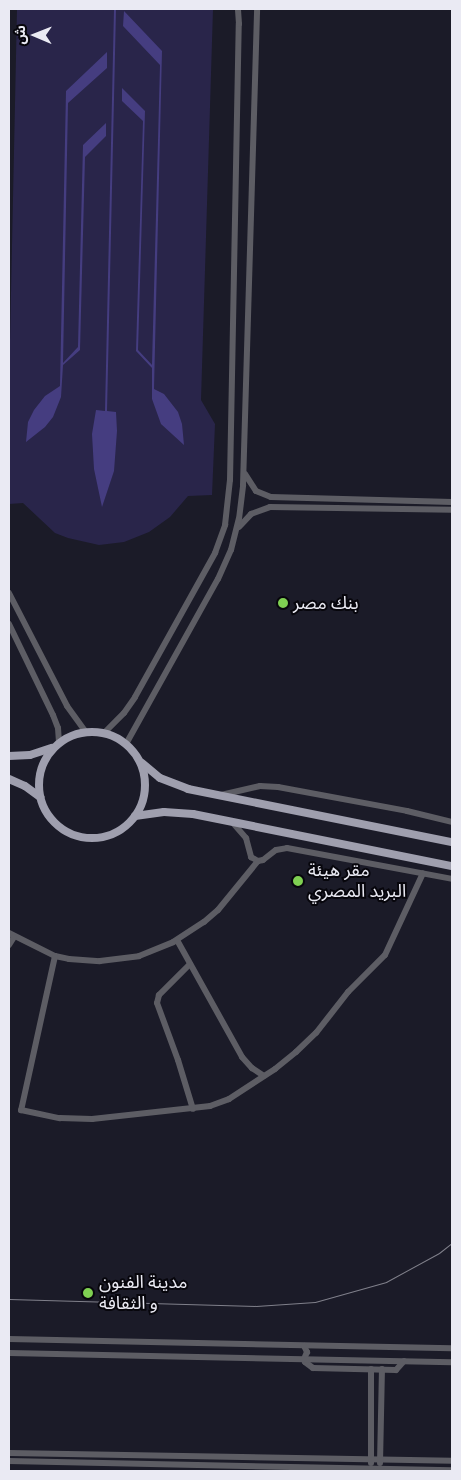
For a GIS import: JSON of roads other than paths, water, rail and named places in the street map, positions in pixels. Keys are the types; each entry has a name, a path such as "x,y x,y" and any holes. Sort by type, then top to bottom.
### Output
{"main road":[{"path":"9,756 40,753 77,734 86,732 104,733 126,744 148,769 173,784 218,795 452,842"},
{"path":"58,744 47,756 41,769 38,783 40,797 45,811 54,824 67,833 81,838 96,839 112,835 125,828 135,816 142,803 145,787 143,772 138,758"},
{"path":"9,779 26,786 40,797"},
{"path":"135,816 179,812 452,866"}],"street":[{"path":"104,733 124,713 135,697 216,553 225,525 230,480 238,9"},
{"path":"236,535 242,502 257,9"},
{"path":"243,468 252,487 271,497 430,502 449,506"},
{"path":"430,502 430,509"},
{"path":"126,744 210,595 225,565 242,523 251,514 270,507 430,509 449,506"},
{"path":"9,593 67,706 86,732"},
{"path":"9,624 53,715 58,728 58,744"},
{"path":"218,795 260,786 278,787 407,811 452,822"},
{"path":"234,823 246,838 251,857 258,861"},
{"path":"9,945 11,935 56,956 82,961 119,959 156,950 177,940 218,910 258,861 263,860 276,850 287,848 452,878"},
{"path":"56,956 21,1110 60,1118 92,1120 192,1109 223,1102 264,1076 306,1043 348,992 381,960 391,945 423,873"},
{"path":"177,940 242,1057 252,1068 264,1076"},
{"path":"190,964 159,995 157,1003 178,1060 192,1109"},
{"path":"9,1339 452,1348"},
{"path":"304,1346 307,1354 304,1359"},
{"path":"436,1348 439,1355 436,1361"},
{"path":"9,1353 452,1362"},
{"path":"304,1359 313,1368 382,1370 398,1369 404,1361"},
{"path":"371,1369 371,1470"},
{"path":"379,1470 382,1370"},
{"path":"9,1452 452,1461"},
{"path":"9,1460 371,1470 452,1470"}],"tram line":[{"path":"9,1299 256,1306 315,1302 386,1282 439,1253 452,1243"}],"place":[{"name":"بنك مصر","path":"283,603"},
{"name":"مقر هيئة البريد المصري","path":"298,881"},
{"name":"مدينة الفنون و الثقافة","path":"88,1293"}]}
